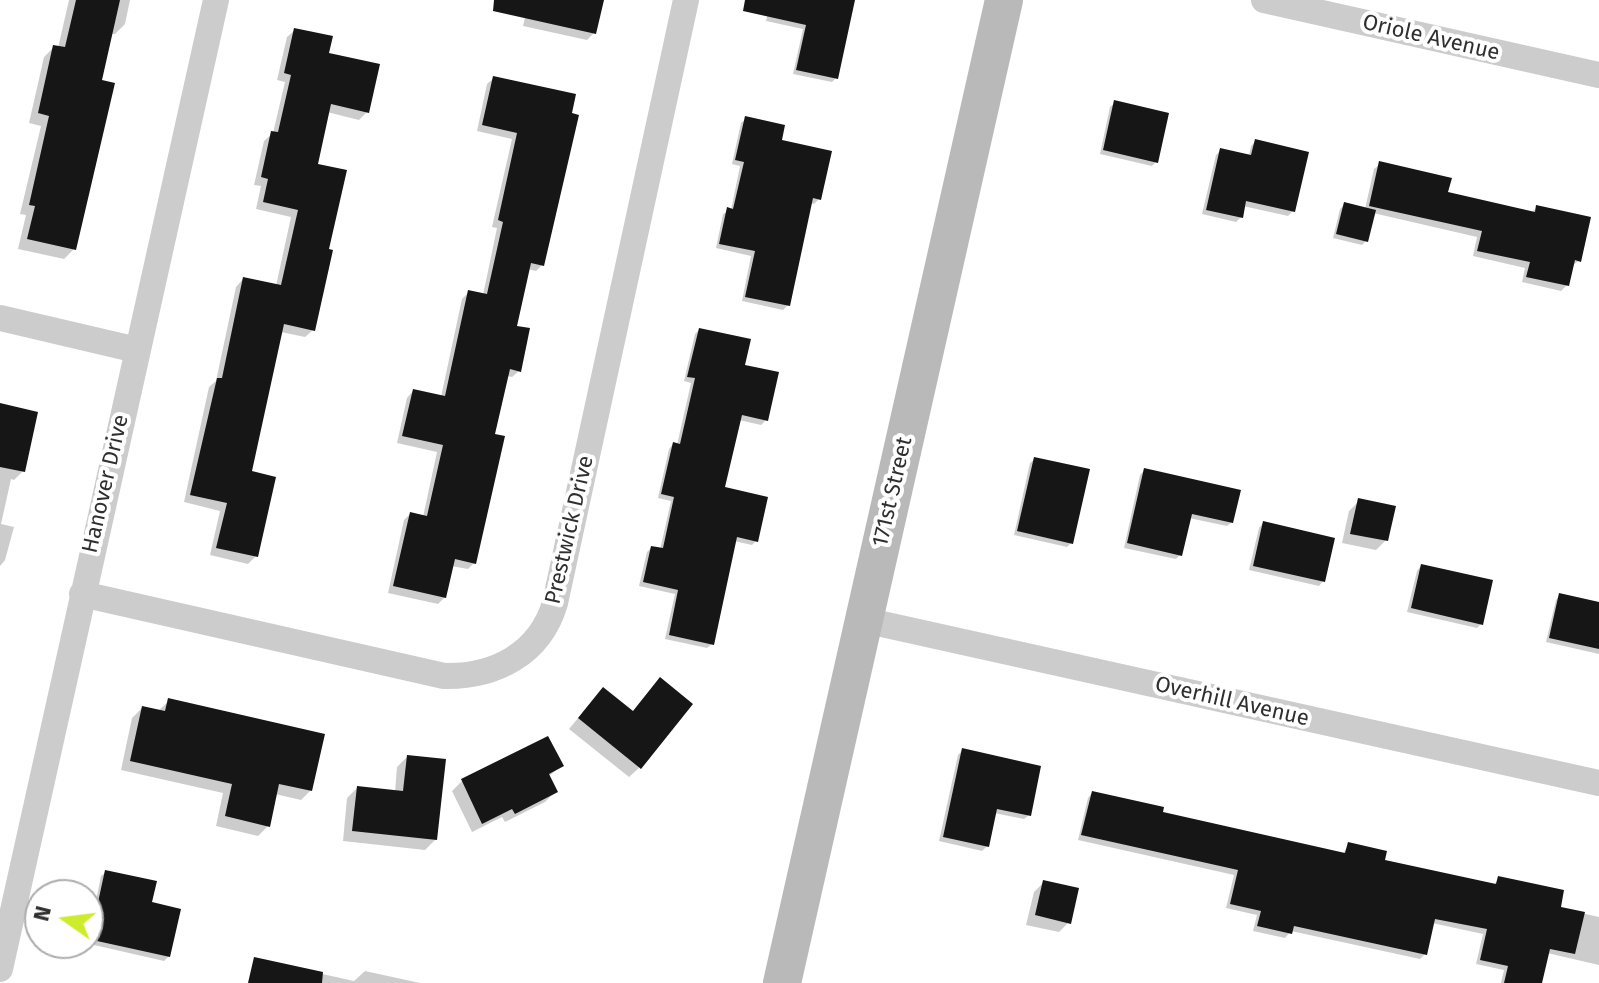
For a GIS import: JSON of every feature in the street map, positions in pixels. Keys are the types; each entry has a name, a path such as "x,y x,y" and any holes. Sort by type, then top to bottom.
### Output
{"street":[{"name":"Hanover Drive","path":"0,969 216,0"},
{"name":"Prestwick Drive","path":"82,594 444,676 491,671 511,661 535,641 549,623 555,603 686,0"},
{"name":"171st Street","path":"782,983 1004,0"},
{"name":"Oriole Avenue","path":"1264,0 1599,75"},
{"path":"0,318 137,350"},
{"name":"Overhill Avenue","path":"864,620 1599,783"}],"building":[{"path":"76,0 120,0 102,80 115,83 76,250 27,239 35,206 29,205 49,116 38,113 53,45 65,47"},
{"path":"494,0 604,0 596,34 493,11"},
{"path":"745,0 855,0 838,79 796,70 806,25 743,11"},
{"path":"294,28 333,36 329,53 380,64 369,113 331,104 318,164 347,170 315,331 284,324 252,471 276,477 258,557 216,548 227,503 190,495 217,378 222,378 243,277 281,285 298,210 263,202 268,179 261,177 271,131 278,132 291,75 284,73"},
{"path":"493,76 576,94 572,113 579,115 544,266 531,263 517,326 530,328 521,372 510,369 495,434 505,436 476,564 455,559 446,598 393,586 410,512 427,516 443,445 402,436 413,389 445,396 468,290 487,294 503,222 498,220 517,133 482,125"},
{"path":"1114,100 1169,113 1158,163 1103,150"},
{"path":"745,116 785,125 782,140 832,151 821,200 813,198 790,306 745,297 755,251 719,244 727,207 733,209 744,162 735,160"},
{"path":"1255,139 1309,152 1295,212 1246,201 1243,218 1206,210 1220,148 1251,155"},
{"path":"1379,161 1452,178 1448,192 1535,212 1536,205 1591,217 1581,262 1575,260 1569,286 1526,277 1530,262 1477,251 1482,231 1369,206"},
{"path":"1344,202 1376,210 1368,242 1336,234"},
{"path":"699,328 751,339 745,365 779,372 768,421 742,415 725,487 768,497 758,542 737,537 714,645 669,635 678,590 643,582 651,546 663,548 674,497 661,494 673,442 680,444 695,378 687,377"},
{"path":"0,403 38,412 25,472 0,467"},
{"path":"1034,457 1090,469 1073,544 1017,531"},
{"path":"1144,468 1241,490 1233,523 1192,514 1182,556 1127,543"},
{"path":"1358,498 1396,506 1388,541 1350,534"},
{"path":"1263,521 1335,538 1325,582 1253,566"},
{"path":"1421,564 1493,580 1483,625 1411,608"},
{"path":"1559,593 1599,602 1599,649 1549,638"},
{"path":"660,677 693,704 641,769 578,718 603,687 633,711"},
{"path":"168,698 325,734 312,791 279,784 270,827 225,816 232,784 130,761 142,706 165,711"},
{"path":"548,736 564,766 549,774 558,792 515,814 512,809 482,824 461,779"},
{"path":"962,748 1041,766 1031,816 997,809 989,847 943,837"},
{"path":"407,755 446,759 437,840 352,831 357,786 403,791"},
{"path":"1092,791 1164,807 1163,812 1345,853 1348,842 1387,851 1385,860 1496,884 1498,876 1564,890 1561,907 1585,912 1575,954 1550,949 1542,983 1504,983 1508,966 1480,960 1487,929 1435,919 1427,955 1294,926 1292,934 1257,926 1261,911 1230,904 1238,870 1081,835"},
{"path":"105,870 157,881 152,902 181,909 170,957 104,943"},
{"path":"1043,880 1079,888 1071,924 1035,915"},
{"path":"254,957 323,972 322,983 248,983"}]}
